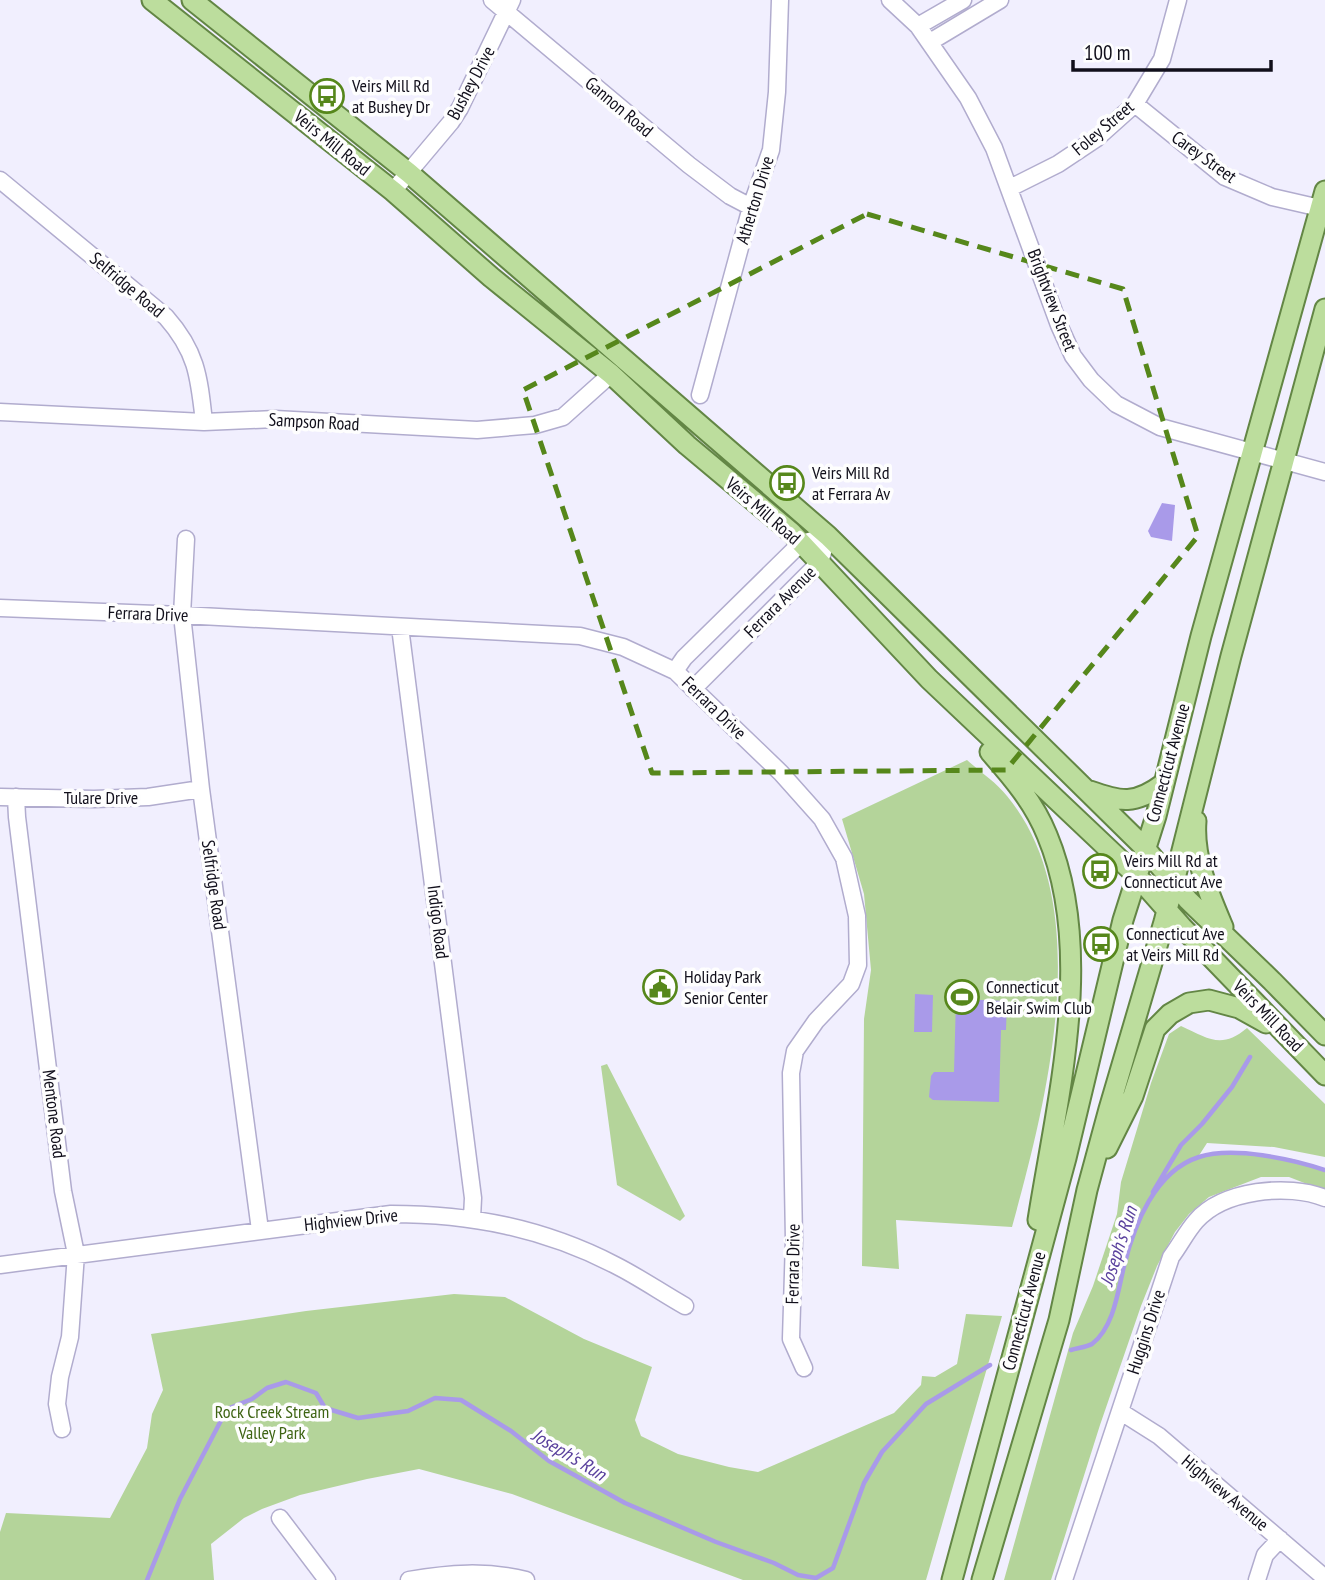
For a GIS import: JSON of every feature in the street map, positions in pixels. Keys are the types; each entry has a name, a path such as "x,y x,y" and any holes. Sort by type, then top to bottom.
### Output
{"main road":[{"name":"Veirs Mill Road","path":"152,0 393,191 491,277 611,374 687,445 801,543 929,679 1136,875 1325,1075"},
{"name":"Veirs Mill Road","path":"192,0 409,173 828,536 1144,847 1188,900 1226,934 1325,1035"},
{"name":"Connecticut Avenue","path":"951,1580 1066,1158 1136,875 1323,200"},
{"name":"Connecticut Avenue","path":"982,1580 1059,1320 1087,1190 1167,910 1230,656 1325,309"},
{"path":"929,679 1024,791 1047,834 1068,912 1071,937 1070,995 1063,1061 1016,1342"},
{"path":"1087,791 1129,800 1148,796 1163,784"},
{"path":"1198,793 1195,826 1199,856 1207,889 1226,934"},
{"path":"1087,1190 1133,1096 1155,1029 1170,1014 1189,1003 1209,1000 1221,1002 1239,1007 1287,1036"}],"street":[{"name":"Gannon Road","path":"492,0 510,6 689,165 751,207"},
{"name":"Atherton Drive","path":"699,395 751,207 771,150 777,92 780,0"},
{"name":"Brightview Street","path":"890,0 918,26 930,42 968,99 994,148 1059,325 1073,356 1091,380 1116,404 1160,427 1325,472"},
{"path":"918,26 963,0"},
{"path":"930,42 1000,0"},
{"name":"Foley Street","path":"1010,188 1058,164 1097,138 1135,104 1162,59 1178,0"},
{"name":"Bushey Drive","path":"393,191 460,108 510,6"},
{"name":"Carey Street","path":"1135,104 1225,177 1272,197 1323,200"},
{"name":"Selfridge Road","path":"0,180 166,317 183,336 198,371 204,422"},
{"name":"Sampson Road","path":"0,412 204,422 275,419 477,430 535,425 563,417 611,374"},
{"name":"Ferrara Avenue","path":"675,671 684,658 801,543 828,536"},
{"name":"Ferrara Avenue","path":"693,689 820,562 828,536"},
{"name":"Selfridge Road","path":"186,539 182,615 201,789 260,1230"},
{"name":"Ferrara Drive","path":"0,608 580,636 623,647 675,671 780,773 822,819 844,858 857,916 860,950 851,984 806,1033 795,1051 791,1073 794,1240 791,1339 804,1368"},
{"name":"Indigo Road","path":"400,627 473,1198 472,1219"},
{"name":"Tulare Drive","path":"8,797 148,797 201,789"},
{"name":"Mentone Road","path":"8,797 18,831 63,1191 76,1254 70,1336 60,1377 57,1405 62,1429"},
{"name":"Huggins Drive","path":"1064,1580 1171,1257 1198,1219 1225,1202 1254,1191 1283,1189 1325,1198"},
{"name":"Highview Drive","path":"0,1265 391,1214 435,1214 519,1227 561,1242 615,1265 685,1306"},
{"name":"Highview Avenue","path":"1121,1412 1159,1436 1325,1578"},
{"path":"280,1518 327,1580"},
{"path":"1257,1580 1265,1555 1280,1539"},
{"path":"409,1580 454,1572 526,1580"}],"highlighted area":[{"path":"867,214 1123,289 1198,536 1006,770 652,773 523,390"}],"green space":[{"name":"Connecticut Belair Swim Club","path":"967,760 1007,796 1035,841 1051,892 1058,948 1056,1006 1038,1123 1012,1227 896,1220 899,1269 862,1266 864,1019 871,970 864,894 842,819"},
{"path":"1181,1026 1214,1040 1230,1039 1247,1028 1325,1104 1325,1157 1274,1147 1207,1143 1198,1157 1226,1153 1293,1159 1325,1170 1325,1191 1289,1177 1261,1177 1209,1197 1189,1214 1175,1232 1157,1266 1141,1306 1051,1580 1004,1580 1073,1333 1093,1286 1117,1214 1121,1182 1151,1083 1169,1034"},
{"path":"607,1064 685,1216 680,1221 617,1185 601,1066"},
{"name":"Rock Creek Stream Valley Park","path":"454,1294 505,1297 584,1339 652,1367 635,1420 641,1436 678,1454 758,1472 894,1413 921,1385 922,1376 935,1377 957,1364 966,1314 1002,1316 926,1580 743,1580 512,1494 419,1469 300,1495 244,1518 211,1544 214,1580 0,1580 0,1532 6,1513 110,1518 147,1448 152,1414 163,1390 151,1334 306,1311"}],"shaded area":[{"path":"1162,503 1175,505 1172,541 1151,537 1148,531"},
{"path":"915,994 933,995 932,1032 914,1032"},
{"path":"956,999 1007,1001 1006,1030 1001,1030 999,1102 933,1100 929,1097 931,1076 934,1072 954,1072"}],"waterway":[{"path":"1153,1192 1181,1145 1232,1087 1250,1057"},
{"name":"Joseph's Run","path":"1071,1350 1092,1344 1105,1328 1114,1308 1128,1250 1141,1217 1159,1187 1170,1174 1184,1164 1213,1154 1245,1153 1280,1158 1325,1170"},
{"name":"Joseph's Run","path":"147,1580 180,1499 227,1409 252,1399 267,1388 286,1382 316,1393 325,1408 358,1418 408,1411 435,1398 461,1400 511,1431 549,1461 625,1503 798,1575 816,1578 833,1568 864,1483 882,1452 926,1404 990,1365"}],"place":[{"name":"Veirs Mill Rd at Bushey Dr","path":"327,96"},
{"name":"Veirs Mill Rd at Ferrara Av","path":"787,483"},
{"name":"Veirs Mill Rd at Connecticut Ave","path":"1100,871"},
{"name":"Connecticut Ave at Veirs Mill Rd","path":"1101,944"},
{"name":"Holiday Park Senior Center","path":"660,987"},
{"name":"Connecticut Belair Swim Club","path":"962,997"}]}
